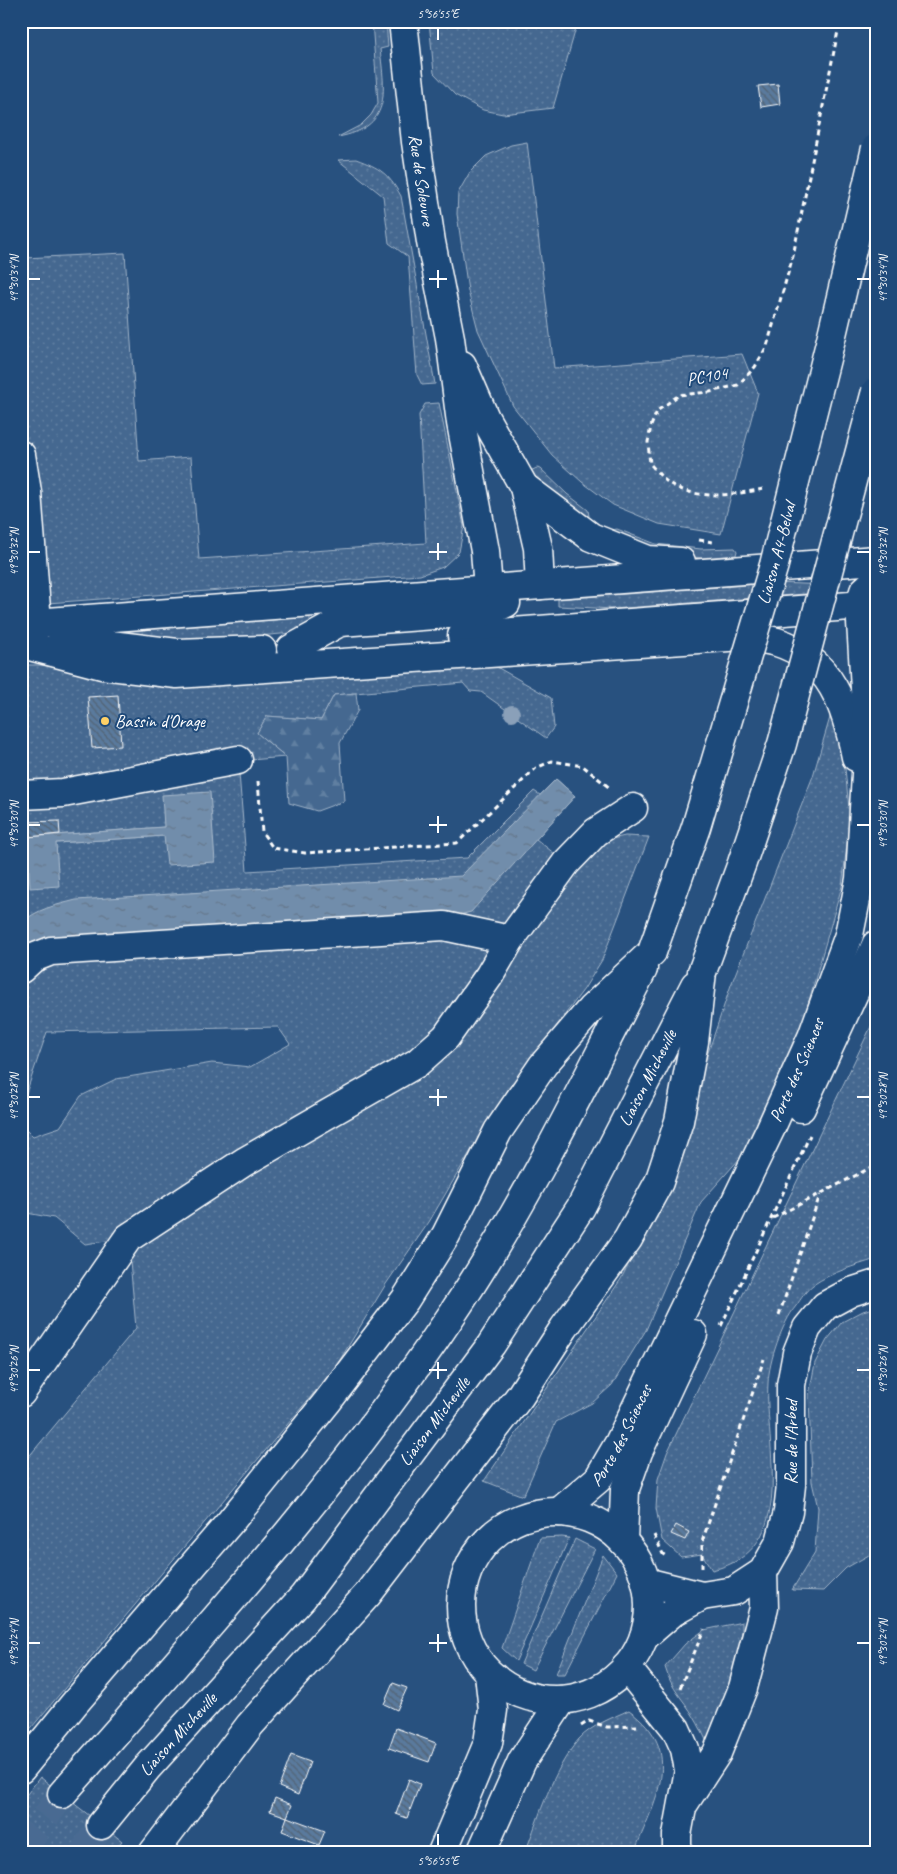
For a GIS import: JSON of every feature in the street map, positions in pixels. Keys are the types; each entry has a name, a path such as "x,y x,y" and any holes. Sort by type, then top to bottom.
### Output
{"main road":[{"name":"Rue de Soleuvre","path":"403,21 418,160 431,242 450,338"},
{"name":"Liaison A4-Belval","path":"652,952 696,827 774,565 831,339 876,148"},
{"path":"450,338 485,418 524,487 538,548 540,585"},
{"path":"450,338 461,423 485,551 490,622"},
{"path":"159,1851 250,1725 373,1588 520,1396 564,1328 628,1239 659,1182 679,1121 694,1042 702,972 742,863 782,744 876,391"},
{"path":"21,455 27,492 29,623 490,622 868,605 864,591 876,580"},
{"path":"524,487 592,537 648,560 753,569"},
{"path":"21,644 102,665 177,674 490,622 540,585 876,560"},
{"name":"Porte des Sciences","path":"558,1512 598,1479 619,1443 770,1130 812,1037 849,935 860,879 865,804 868,739 868,605"},
{"path":"21,644 102,644 177,653 291,649 340,622 490,622 743,636 777,642 798,651 818,665 836,689 851,731 865,804"},
{"path":"21,795 63,793 238,760"},
{"path":"21,1393 128,1238 244,1162 417,1063 446,1037 489,976 510,940 566,863 596,832 633,808"},
{"path":"21,969 33,958 51,951 444,926 510,940"},
{"name":"Porte des Sciences","path":"623,1541 625,1489 638,1452 876,945"},
{"path":"21,1769 74,1704 231,1521 327,1402 405,1300 446,1235 498,1131 542,1065 590,1009 652,952"},
{"path":"62,1794 265,1562 376,1422 451,1316 535,1179 652,952"},
{"name":"Liaison Micheville","path":"101,1825 148,1767 303,1597 491,1345 581,1207 702,972"},
{"name":"Rue de l'Arbed","path":"644,1637 673,1612 702,1596 734,1590 763,1572 780,1542 788,1512 791,1485 791,1385 796,1353 807,1328 825,1306 851,1292 876,1284"},
{"path":"558,1512 582,1516 604,1526 623,1541 637,1560 646,1582 649,1610 644,1637 637,1653 613,1680 597,1690 580,1697 562,1700 536,1699 511,1690 490,1674 474,1655 464,1632 460,1607 464,1581 474,1556 490,1537 502,1528 534,1514 558,1512"},
{"path":"683,1805 716,1753 743,1688 764,1608 763,1572"},
{"name":"Rue de l'Arbed","path":"646,1582 702,1596"},
{"path":"626,1667 662,1709 676,1729 685,1749 689,1770 677,1835 677,1853"},
{"path":"442,1853 488,1743 493,1710 490,1674"},
{"path":"481,1853 522,1761 562,1700"}],"path":[{"name":"PC104","path":"770,488 739,494 694,494 668,483 650,464 648,442 651,426 657,411 679,395 710,392 738,385 755,367 767,346 793,256 840,21"},
{"path":"692,538 718,542"},
{"path":"238,760 250,762 257,773 262,832 273,848 305,853 456,843 536,768 552,761 584,766 633,808"},
{"path":"717,1333 813,1128"},
{"path":"772,1219 876,1165"},
{"path":"779,1317 820,1195"},
{"path":"694,1570 702,1572 702,1542 766,1354"},
{"path":"653,1527 654,1535 663,1554 669,1558"},
{"path":"574,1730 589,1721 608,1727 636,1726 662,1709 678,1695 704,1630 704,1624"}],"green space":[{"path":"372,21 386,21 388,47 380,49 383,80 381,106 376,116 368,125 356,132 338,137 361,125 371,115 378,103"},
{"path":"429,21 578,21 553,108 503,114 483,110 455,95 434,73"},
{"path":"527,142 554,368 742,354 758,393 721,534 659,524 613,505 582,482 552,455 513,406 478,330 468,291 457,214 458,193 470,172 486,156 511,145"},
{"path":"356,159 383,172 401,196 435,384 422,385 417,375 408,257 389,243 383,196 338,160"},
{"path":"21,223 24,258 125,253 139,461 191,457 199,559 426,543 419,415 425,404 439,403 464,526 459,552 443,567 420,575 21,605"},
{"path":"537,468 541,469 567,494 588,510 589,516 585,521 560,503 530,471"},
{"path":"617,529 656,544 701,549 735,548 737,551 736,555 701,558 652,552 610,535 612,530"},
{"path":"775,583 830,585 830,592 613,609 558,606 558,599"},
{"path":"310,617 310,624 293,633 175,643 130,638 129,631"},
{"path":"21,665 40,665 177,685 258,683 495,666 551,698 554,727 546,738 481,692 470,691 463,683 334,695 321,720 267,716 257,733 286,757 238,761 247,871 467,858 534,791 540,795 556,779 575,796 536,839 565,862 590,844 625,836 649,837 602,960 584,989 523,1071 476,1142 429,1222 386,1284 335,1368 21,1740 21,1466 136,1328 128,1238 85,1244 54,1218 21,1212 21,1124 33,1136 60,1127 81,1096 116,1079 212,1063 250,1067 290,1044 278,1027 47,1032 21,1108","holes":["164,827 165,836 56,843 27,837"]},
{"path":"356,693 358,710 340,743 344,801 317,811 289,803 286,757 257,733 267,716 321,720 334,695"},
{"path":"831,714 844,758 850,819 842,886 800,1032 741,1157 701,1202 646,1330 612,1385 592,1403 556,1422 523,1496 484,1481 621,1279 664,1193 699,1079 731,985 813,776"},
{"path":"876,1016 876,1259 820,1280 808,1289 786,1322 774,1353 768,1383 772,1493 768,1519 758,1541 740,1559 712,1570 702,1554 681,1557 662,1540 656,1508 658,1479 667,1453"},
{"path":"876,1307 876,1551 846,1568 823,1591 792,1590 815,1552 818,1508 812,1482 809,1395 815,1363 827,1340 842,1322 863,1311"},
{"path":"540,1538 569,1538 516,1661 502,1648"},
{"path":"575,1539 595,1549 533,1670 521,1664"},
{"path":"603,1555 617,1573 565,1674 556,1674"},
{"path":"742,1622 736,1669 707,1742 690,1710 671,1682 665,1667 685,1644 704,1630"},
{"path":"629,1710 647,1726 657,1742 661,1760 661,1777 656,1796 634,1853 525,1853 554,1779 570,1751 584,1734 602,1722"},
{"path":"40,1777 122,1841 112,1853 21,1853 21,1802"}],"water":[{"path":"556,779 575,796 471,912 444,919 21,960 21,924 40,911 76,900 461,876"},
{"path":"210,792 215,862 167,865 164,836 56,843 59,886 30,888 27,837 164,827 162,795"}],"building":[{"path":"778,84 780,104 761,107 758,86"},
{"name":"Bassin d'Orage","path":"118,695 121,746 92,748 88,697"},
{"path":"59,821 60,834 27,837 26,822"},
{"path":"676,1525 689,1532 685,1540 671,1534"},
{"path":"393,1683 407,1688 397,1710 384,1704"},
{"path":"396,1728 436,1743 429,1762 389,1748"},
{"path":"291,1755 310,1762 298,1795 279,1787"},
{"path":"409,1779 420,1784 407,1818 396,1814"},
{"path":"275,1798 292,1805 287,1817 270,1811"},
{"path":"287,1817 325,1831 319,1845 282,1831"}],"tunnel":[{"path":"21,1852 62,1794"},
{"path":"83,1853 101,1825"}],"place":[{"name":"Bassin d'Orage","path":"105,721"}]}
